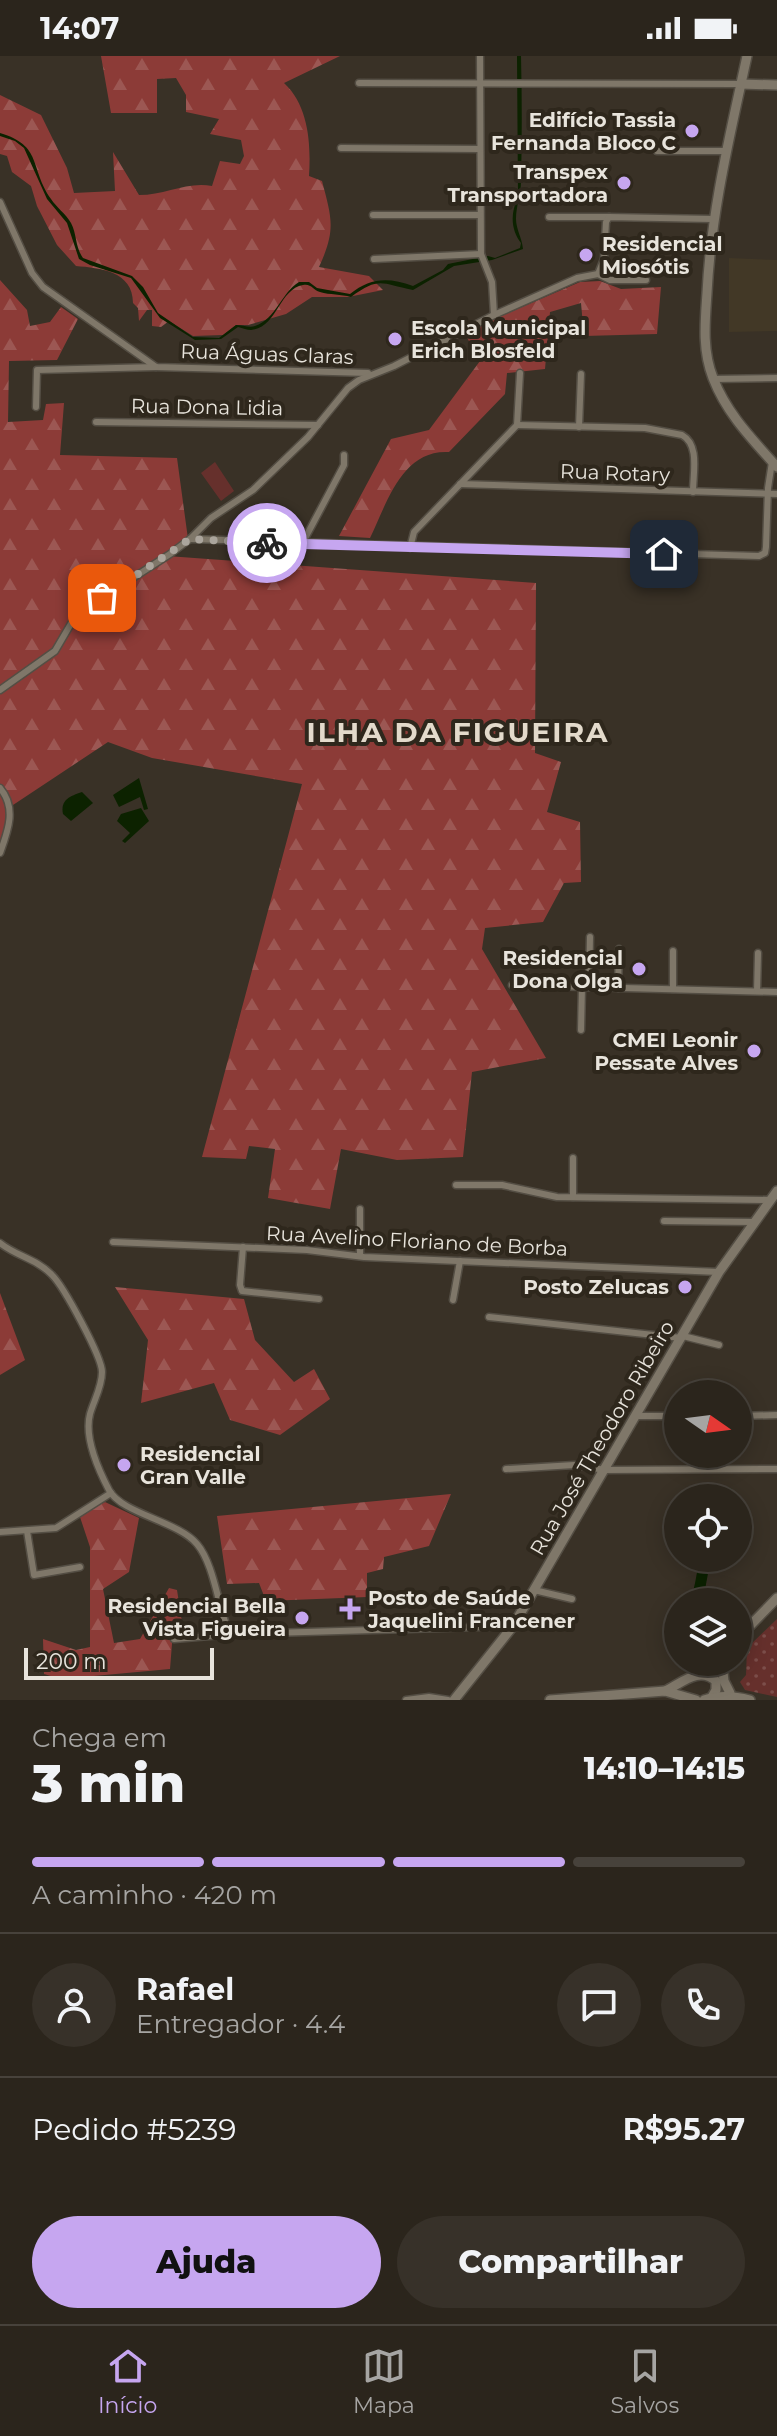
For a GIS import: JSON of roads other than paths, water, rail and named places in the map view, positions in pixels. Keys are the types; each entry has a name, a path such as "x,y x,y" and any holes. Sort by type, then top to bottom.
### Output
{"main road":[{"path":"746,61 712,219 705,346 713,379 726,405 741,427 775,464"},
{"path":"746,61 752,80 762,85"},
{"path":"740,84 777,85"},
{"name":"Rua José Theodoro Ribeiro","path":"451,1700 513,1626 719,1272 775,1195"},
{"path":"752,1624 777,1598"},
{"path":"665,1691 705,1674 740,1697"},
{"path":"718,1676 709,1699 740,1697"},
{"path":"723,1676 724,1681 740,1697"},
{"path":"692,1677 685,1687 693,1699"},
{"path":"550,1700 665,1691 693,1699"}],"street":[{"path":"480,56 481,254 492,282 494,315"},
{"path":"359,83 740,84"},
{"path":"341,148 480,149"},
{"path":"657,151 726,151"},
{"name":"Rua Águas Claras","path":"0,202 32,273 43,287 156,367 372,373"},
{"path":"373,215 480,215"},
{"path":"549,217 712,219"},
{"path":"598,274 604,259 609,217"},
{"path":"374,259 481,254"},
{"path":"0,690 55,651 72,622 85,609 190,539 211,518 253,490 318,425 348,388 372,373 394,366 494,315 577,278 598,274 610,280 646,280"},
{"path":"36,407 37,370 156,367"},
{"path":"344,372 349,381 348,388"},
{"path":"410,548 414,532 517,425 520,373"},
{"path":"579,427 581,374"},
{"path":"713,379 777,378"},
{"name":"Rua Dona Lidia","path":"96,422 318,425"},
{"path":"517,425 655,429 687,438 694,448 693,492"},
{"path":"302,544 344,465 344,455"},
{"path":"190,539 410,548 759,556 765,553 768,494 775,464"},
{"name":"Rua Rotary","path":"460,484 777,492"},
{"path":"0,853 11,813 2,791"},
{"path":"581,1030 590,937"},
{"path":"618,988 619,949"},
{"path":"673,951 673,989"},
{"path":"757,991 758,953"},
{"path":"512,985 777,992"},
{"path":"573,1158 573,1197"},
{"path":"456,1185 502,1185 545,1197 775,1195"},
{"path":"360,1209 360,1256"},
{"path":"664,1221 753,1222"},
{"name":"Rua Avelino Floriano de Borba","path":"113,1242 719,1272"},
{"path":"2,1247 31,1259 52,1275 99,1354 102,1371 100,1388 90,1414 90,1434 94,1454 111,1493 195,1542 204,1558 228,1630 233,1634"},
{"path":"243,1247 242,1291 319,1299"},
{"path":"453,1300 460,1261"},
{"path":"489,1317 682,1337 719,1345"},
{"path":"752,1416 777,1415"},
{"path":"636,1416 664,1416"},
{"path":"506,1469 574,1465 605,1470 777,1469"},
{"path":"0,1532 56,1528 111,1493"},
{"path":"27,1531 34,1575 80,1567"},
{"path":"534,1590 572,1599"},
{"path":"174,1639 233,1634 513,1626"},
{"path":"406,1700 437,1697 451,1700"}],"waterway":[{"path":"700,1588 703,1572"}],"place":[{"name":"Edifício Tassia Fernanda Bloco C","path":"692,131"},
{"name":"Transpex Transportadora","path":"624,183"},
{"name":"Residencial Miosótis","path":"586,255"},
{"name":"Escola Municipal Erich Blosfeld","path":"395,339"},
{"name":"Residencial Dona Olga","path":"639,969"},
{"name":"CMEI Leonir Pessate Alves","path":"754,1051"},
{"name":"Posto Zelucas","path":"685,1287"},
{"name":"Residencial Gran Valle","path":"124,1465"},
{"name":"Posto de Saúde Jaquelini Francener","path":"350,1609"},
{"name":"Residencial Bella Vista Figueira","path":"302,1618"}],"district":[{"name":"ILHA DA FIGUEIRA","path":"458,732"}]}
